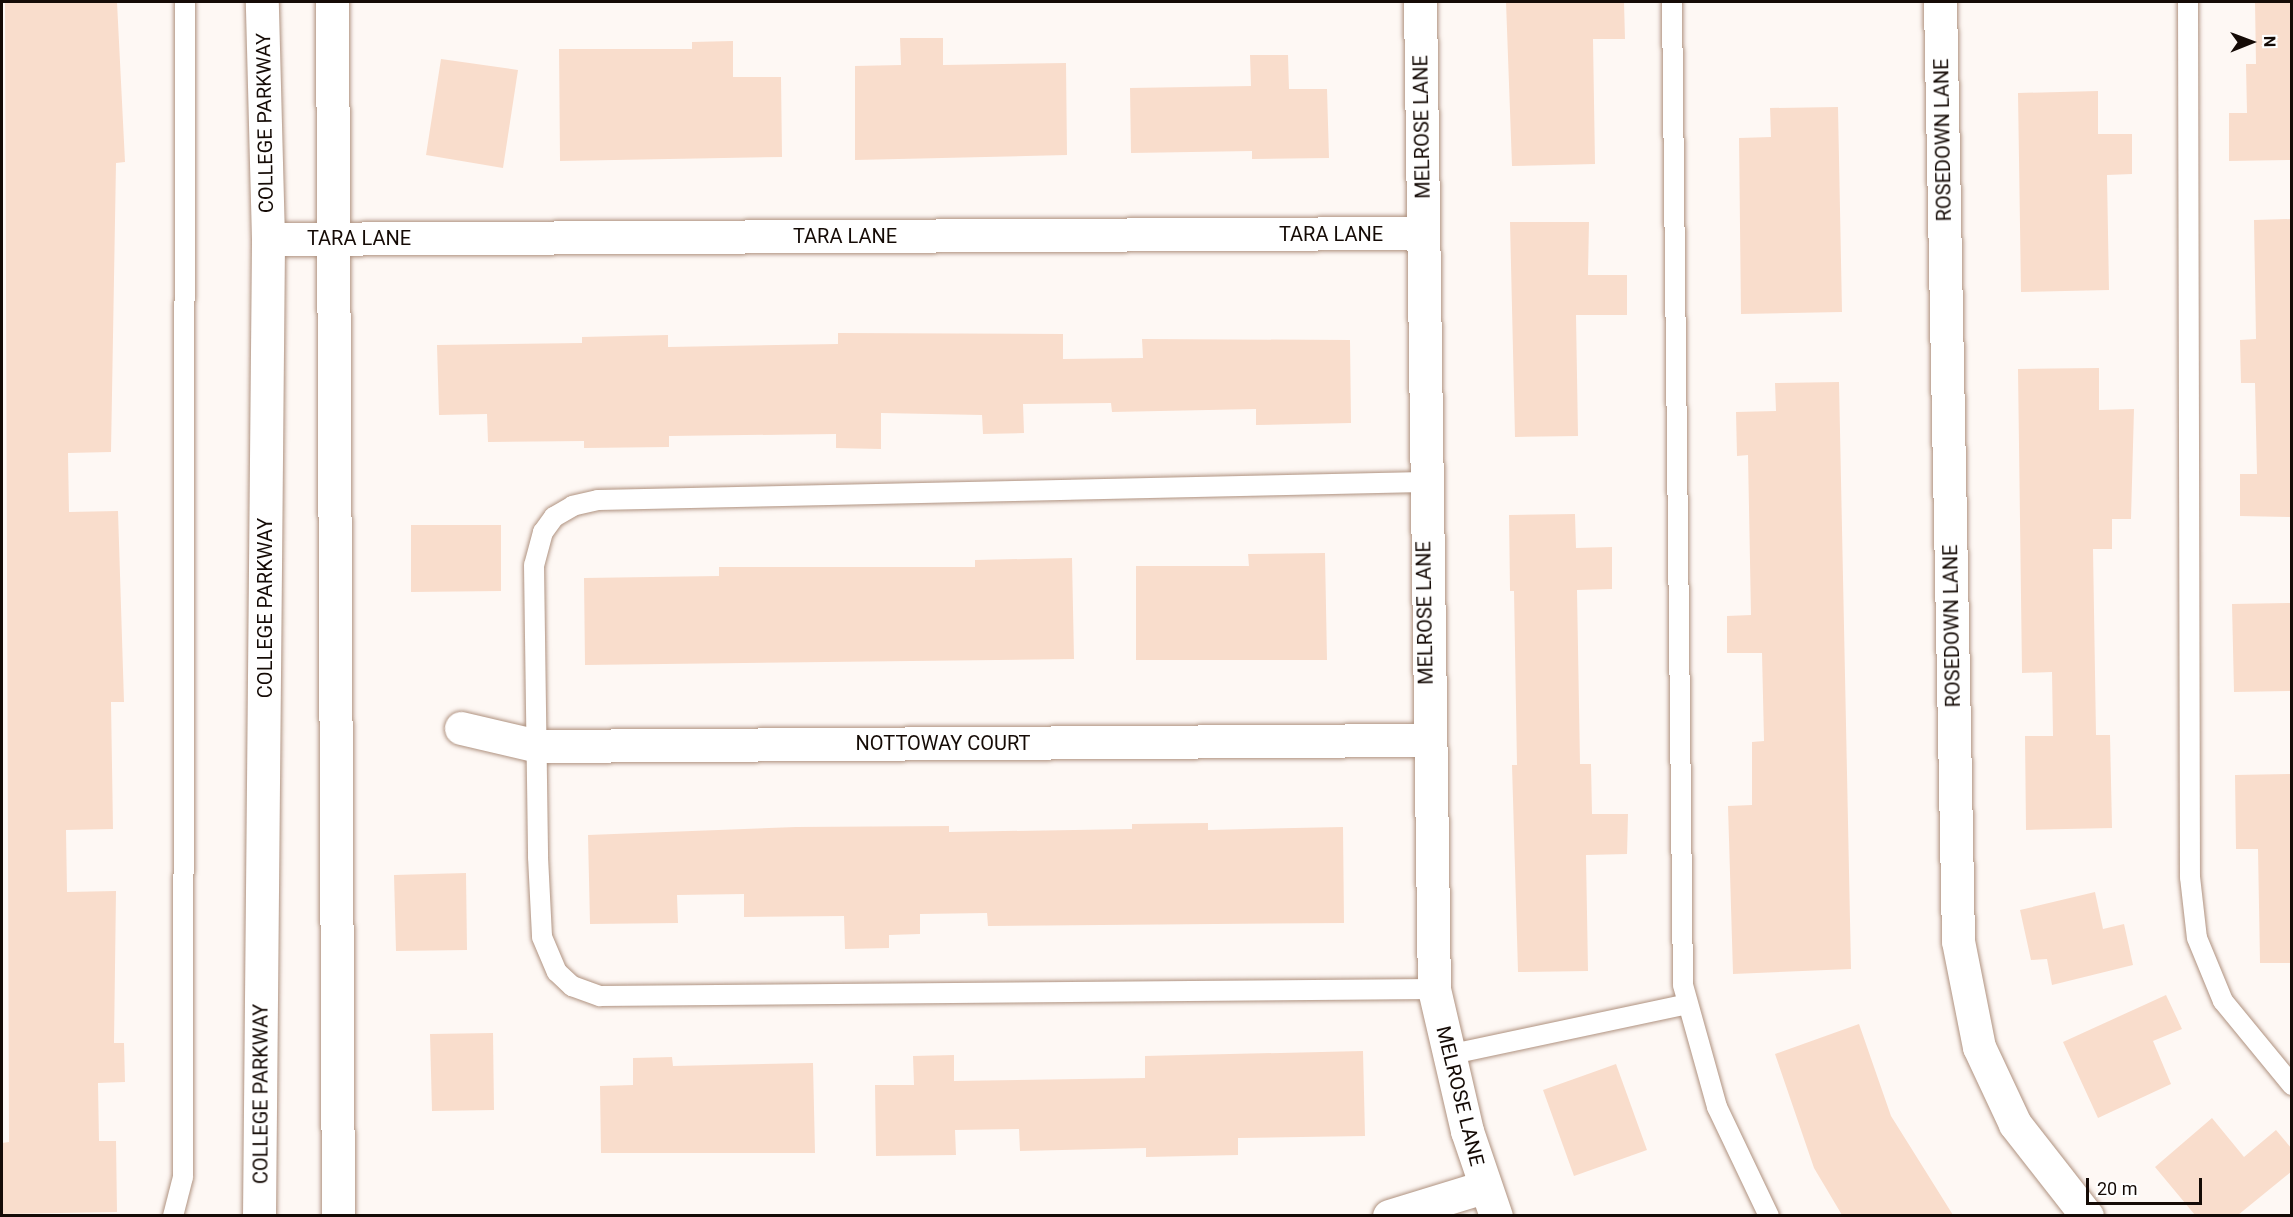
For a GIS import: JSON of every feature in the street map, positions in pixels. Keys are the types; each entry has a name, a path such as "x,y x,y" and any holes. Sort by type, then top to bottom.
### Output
{"street":[{"name":"COLLEGE PARKWAY","path":"260,1215 268,239 262,2"},
{"path":"332,2 338,1215"},
{"name":"MELROSE LANE","path":"1420,2 1427,740 1434,989 1448,1055 1489,1201"},
{"name":"ROSEDOWN LANE","path":"1940,2 1958,941 1979,1047 2015,1124 2087,1215"},
{"name":"TARA LANE","path":"268,239 1423,233"},
{"name":"NOTTOWAY COURT","path":"461,728 538,746 1427,740"},
{"path":"1389,1215 1489,1201"}],"lane":[{"path":"173,1215 183,1177 185,2"},
{"path":"1672,2 1683,984 1718,1107 1769,1215"},
{"path":"2188,2 2190,877 2197,938 2223,1001 2292,1085"},
{"path":"1424,483 598,500 573,506 554,517 543,532 534,565 542,937 557,972 572,986 600,996 1434,989"},
{"path":"1448,1055 1688,1004"}],"building":[{"path":"5,2 117,2 125,162 116,163 111,452 68,453 69,512 118,511 124,702 111,702 113,829 66,830 67,892 116,891 114,1043 124,1043 125,1082 98,1083 99,1141 116,1141 117,1212 2,1214 2,1143 9,1142"},
{"path":"1506,2 1624,2 1625,39 1593,39 1595,164 1512,166"},
{"path":"2255,2 2292,2 2292,160 2229,161 2229,113 2247,113 2246,64 2256,64"},
{"path":"900,38 943,38 943,65 1066,63 1067,155 855,160 855,66 901,65"},
{"path":"733,41 733,77 781,77 782,157 560,161 559,49 692,49 692,42"},
{"path":"1250,55 1288,55 1289,89 1327,89 1329,158 1252,159 1252,151 1131,153 1130,88 1251,86"},
{"path":"441,59 518,70 503,168 426,155"},
{"path":"2098,91 2098,134 2132,134 2132,174 2107,175 2109,290 2021,292 2018,93"},
{"path":"1838,107 1842,312 1741,314 1739,138 1771,137 1770,108"},
{"path":"2292,219 2292,517 2240,516 2240,474 2257,474 2255,383 2241,383 2240,340 2256,339 2254,220"},
{"path":"1510,222 1589,222 1588,275 1627,275 1627,315 1576,315 1578,436 1515,437"},
{"path":"838,333 1063,334 1063,359 1143,358 1142,339 1350,340 1351,423 1256,425 1256,409 1112,412 1111,403 1023,404 1024,433 983,434 982,415 881,413 881,449 836,448 836,434 669,436 669,447 584,448 584,441 488,442 487,414 439,415 437,345 582,343 582,337 668,335 668,347 838,344"},
{"path":"2099,368 2099,410 2134,409 2131,519 2112,519 2112,549 2093,549 2096,735 2110,735 2112,828 2026,830 2025,736 2053,736 2052,672 2022,673 2018,369"},
{"path":"1839,382 1851,969 1733,974 1728,806 1752,805 1752,742 1764,741 1762,653 1727,653 1727,616 1751,615 1748,455 1737,456 1736,412 1776,411 1775,383"},
{"path":"1575,514 1576,548 1612,547 1612,589 1577,590 1580,764 1591,764 1592,814 1628,814 1627,854 1586,855 1588,971 1518,972 1512,765 1517,765 1514,591 1510,591 1509,515"},
{"path":"411,525 501,525 501,591 411,592"},
{"path":"1325,553 1327,660 1136,660 1136,566 1249,566 1248,554"},
{"path":"1072,558 1074,659 585,665 584,578 719,576 719,567 975,567 975,560"},
{"path":"2292,603 2292,691 2234,692 2232,604"},
{"path":"2292,774 2292,963 2260,963 2258,849 2236,849 2235,775"},
{"path":"1208,823 1208,830 1343,827 1344,923 988,926 987,913 920,914 920,934 889,935 889,948 845,949 844,916 744,917 744,894 677,895 678,923 590,924 588,835 796,827 949,826 949,832 1132,829 1132,824"},
{"path":"466,873 467,950 396,951 394,875"},
{"path":"2095,892 2103,929 2124,924 2133,965 2052,985 2047,959 2031,960 2020,910"},
{"path":"2166,995 2182,1029 2153,1041 2171,1084 2098,1118 2063,1042"},
{"path":"1859,1024 1891,1116 1953,1215 1842,1215 1814,1168 1775,1054"},
{"path":"493,1033 494,1110 432,1111 430,1034"},
{"path":"1363,1051 1365,1136 1238,1138 1238,1155 1146,1157 1146,1148 1020,1151 1019,1129 955,1130 956,1155 876,1156 875,1085 914,1085 913,1056 954,1055 954,1081 1145,1078 1145,1056"},
{"path":"672,1057 673,1066 813,1063 815,1153 601,1153 600,1086 633,1085 633,1058"},
{"path":"1616,1064 1647,1150 1574,1176 1543,1090"},
{"path":"2212,1118 2244,1157 2276,1130 2292,1149 2292,1171 2238,1215 2195,1215 2155,1167"}]}
